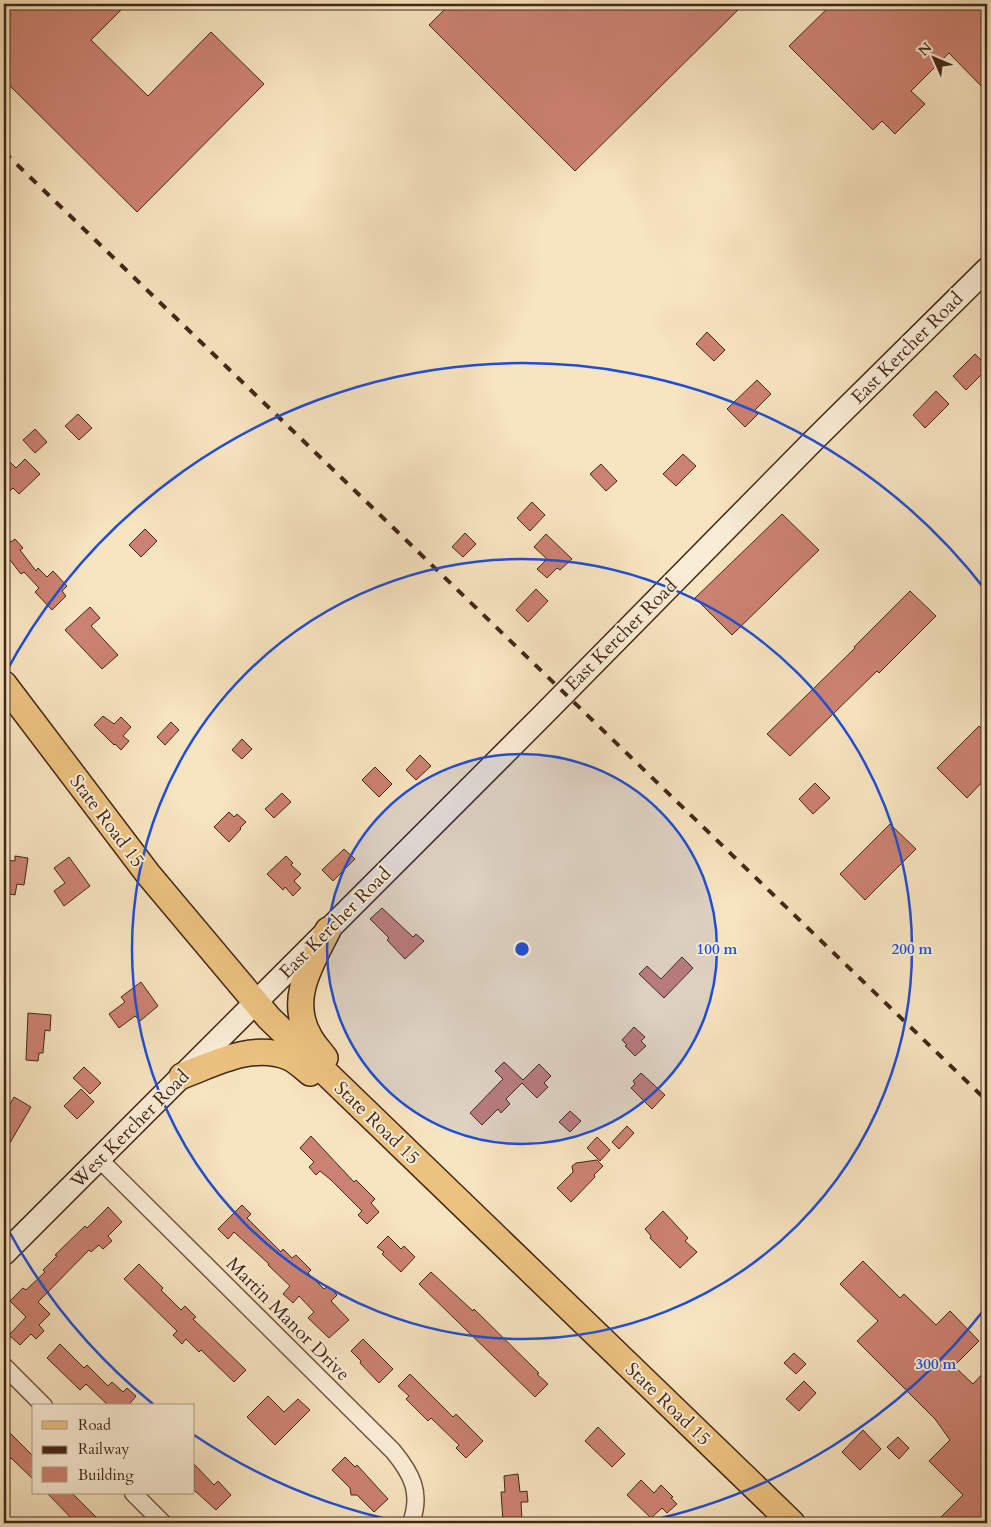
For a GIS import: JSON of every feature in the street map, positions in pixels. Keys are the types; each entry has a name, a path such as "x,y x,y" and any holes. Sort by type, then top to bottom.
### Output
{"main road":[{"name":"East Kercher Road","path":"255,1003 813,441 987,269"},
{"name":"State Road 15","path":"4,684 148,874 268,1018 792,1523"},
{"path":"328,930 307,971 302,986 300,1000 302,1020 309,1037 374,1121"},
{"name":"West Kercher Road","path":"4,1254 255,1003"},
{"path":"182,1076 254,1051 289,1057 374,1121"}],"street":[{"name":"Martin Manor Drive","path":"99,1159 393,1451 408,1471 414,1484 415,1509 410,1523"},
{"path":"4,1366 42,1404"},
{"path":"134,1494 163,1523"}],"building":[{"path":"4,4 127,4 91,40 148,96 211,32 264,84 137,212 4,80"},
{"path":"450,4 744,4 575,171 429,25"},
{"path":"832,4 987,4 987,92 949,53 911,91 925,104 895,134 882,121 873,130 789,46"},
{"path":"707,332 725,350 714,361 696,344"},
{"path":"975,354 987,366 987,369 966,390 953,376"},
{"path":"757,380 771,394 754,411 758,414 745,427 727,409"},
{"path":"936,391 949,404 925,428 913,415"},
{"path":"78,414 92,428 79,440 65,426"},
{"path":"35,429 47,442 35,453 23,440"},
{"path":"683,454 696,466 676,486 663,474"},
{"path":"4,456 16,468 25,459 40,474 19,494 13,488 4,497"},
{"path":"601,464 617,481 606,491 590,474"},
{"path":"532,502 545,515 530,531 517,518"},
{"path":"782,514 819,550 732,635 695,598"},
{"path":"145,529 157,541 141,557 129,545"},
{"path":"465,533 476,544 463,557 452,547"},
{"path":"4,534 11,542 15,539 23,548 20,550 36,571 38,568 47,577 53,571 67,586 62,591 66,596 52,610 35,592 39,588 24,572 21,574 10,560 4,566"},
{"path":"546,534 572,559 560,570 557,568 547,578 537,569 547,559 534,547"},
{"path":"536,589 548,601 528,622 516,610"},
{"path":"910,591 936,616 879,673 877,671 790,756 767,734"},
{"path":"90,607 100,618 91,626 118,655 102,669 65,630"},
{"path":"103,716 114,724 121,717 131,727 123,736 129,741 121,750 94,725"},
{"path":"171,722 179,730 165,745 157,737"},
{"path":"979,726 987,734 987,777 967,798 937,768"},
{"path":"242,739 252,749 242,759 232,750"},
{"path":"420,755 431,766 416,780 406,770"},
{"path":"375,767 392,784 379,797 362,780"},
{"path":"815,783 830,798 813,814 799,799"},
{"path":"282,793 291,802 274,818 265,809"},
{"path":"229,812 234,817 237,814 246,822 229,842 214,827"},
{"path":"890,824 916,849 865,900 840,874"},
{"path":"344,849 355,859 333,881 322,870"},
{"path":"15,856 28,858 24,885 17,884 15,895 4,893 4,860 15,861"},
{"path":"286,856 293,863 291,865 301,874 294,881 301,888 293,896 285,887 283,890 267,874"},
{"path":"69,857 90,886 64,906 54,891 65,883 54,868"},
{"path":"382,908 413,937 416,934 424,941 405,959 387,940 389,938 370,919"},
{"path":"682,957 693,968 664,998 639,974 647,966 661,979"},
{"path":"141,982 158,1006 140,1021 135,1016 119,1028 109,1014 125,1002 121,997"},
{"path":"28,1013 51,1015 50,1031 45,1030 43,1053 39,1053 38,1061 26,1060"},
{"path":"634,1027 645,1037 641,1041 646,1046 635,1056 622,1040"},
{"path":"504,1062 523,1080 539,1064 551,1076 544,1083 548,1087 537,1098 522,1083 506,1099 510,1104 501,1113 498,1109 482,1125 470,1113 503,1079 495,1071"},
{"path":"84,1067 101,1083 90,1094 73,1078"},
{"path":"641,1073 665,1095 652,1109 631,1088 635,1084 633,1081"},
{"path":"81,1089 94,1102 77,1119 64,1106"},
{"path":"14,1097 31,1107 4,1153 4,1115"},
{"path":"570,1111 581,1121 570,1132 559,1122"},
{"path":"627,1126 634,1133 619,1149 612,1142"},
{"path":"311,1136 354,1182 356,1180 375,1199 371,1203 379,1212 367,1224 358,1215 362,1211 331,1180 320,1171 316,1175 309,1167 314,1162 300,1148"},
{"path":"597,1137 610,1150 600,1161 587,1148"},
{"path":"597,1160 603,1166 571,1202 557,1188 573,1172 572,1166 576,1163"},
{"path":"242,1205 251,1214 247,1218 281,1252 283,1249 292,1258 296,1255 311,1270 308,1273 324,1289 328,1286 337,1295 331,1301 349,1320 329,1338 308,1318 314,1312 299,1296 293,1303 283,1294 290,1286 269,1264 234,1232 228,1239 218,1229"},
{"path":"108,1207 122,1222 108,1236 112,1241 103,1249 99,1245 91,1252 89,1250 38,1302 50,1314 39,1325 44,1331 36,1339 31,1334 20,1345 9,1335 26,1317 10,1301 23,1288 26,1290 45,1272 43,1270 57,1256 55,1255"},
{"path":"663,1211 688,1238 685,1241 697,1252 680,1268 650,1238 651,1236 645,1229"},
{"path":"388,1236 401,1249 404,1246 415,1257 401,1272 382,1254 384,1252 377,1247"},
{"path":"863,1261 900,1298 904,1294 936,1325 950,1311 979,1341 954,1366 973,1384 987,1369 987,1520 984,1523 935,1523 963,1495 929,1461 950,1440 935,1419 857,1341 878,1321 840,1284"},
{"path":"139,1264 163,1288 161,1290 181,1310 185,1306 196,1317 193,1319 246,1370 234,1382 201,1350 199,1352 186,1339 182,1344 173,1335 177,1331 124,1279"},
{"path":"431,1272 473,1311 474,1309 539,1373 537,1374 548,1384 535,1397 419,1284"},
{"path":"363,1339 393,1369 379,1383 351,1351"},
{"path":"60,1344 84,1368 87,1365 108,1386 112,1382 123,1392 127,1388 136,1396 130,1404 107,1404 86,1384 80,1390 47,1358"},
{"path":"794,1353 806,1364 796,1374 784,1363"},
{"path":"410,1374 453,1417 456,1414 483,1441 466,1458 456,1448 459,1445 431,1418 428,1421 406,1399 409,1396 398,1386"},
{"path":"804,1381 816,1393 799,1411 786,1399"},
{"path":"268,1396 284,1412 298,1399 310,1410 275,1445 247,1417"},
{"path":"4,1427 32,1455 32,1478 11,1458 4,1453"},
{"path":"598,1427 625,1454 612,1467 585,1441"},
{"path":"863,1430 881,1449 860,1470 842,1452"},
{"path":"898,1437 909,1448 899,1459 887,1447"},
{"path":"345,1457 355,1467 357,1465 388,1499 374,1512 357,1495 351,1495 350,1488 332,1470"},
{"path":"195,1465 214,1485 218,1481 231,1495 216,1510 195,1491"},
{"path":"518,1474 520,1492 527,1491 528,1502 521,1502 522,1520 503,1521 501,1492 505,1492 504,1476"},
{"path":"641,1480 654,1493 661,1485 677,1504 667,1513 662,1508 651,1518 627,1495"},
{"path":"48,1494 73,1494 102,1523 76,1523"}],"railway":[{"path":"4,152 987,1101"}]}
